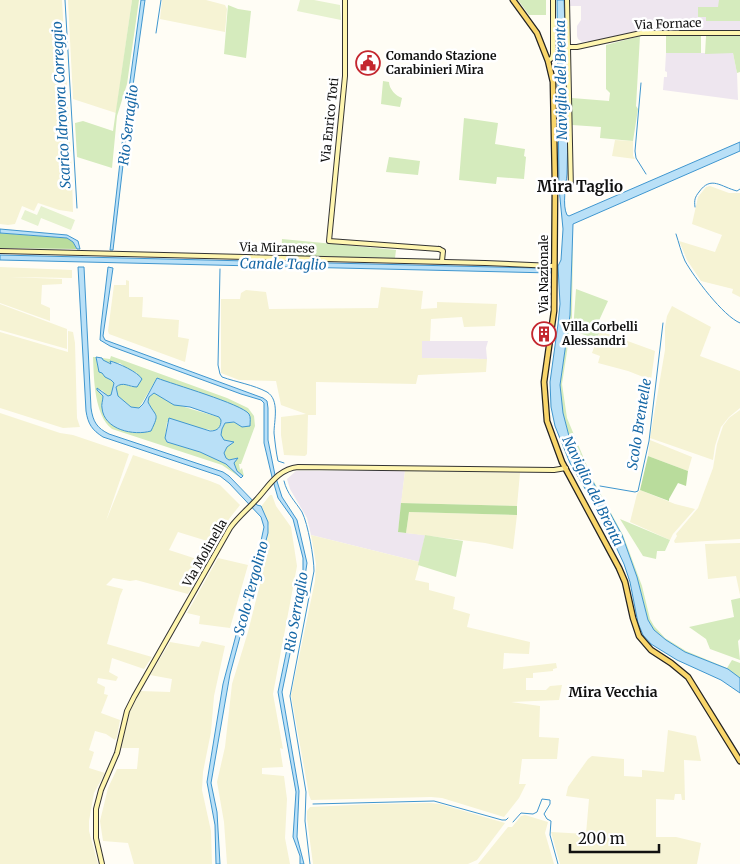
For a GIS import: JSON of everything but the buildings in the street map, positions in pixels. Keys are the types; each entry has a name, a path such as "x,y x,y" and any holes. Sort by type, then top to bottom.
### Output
{"main road":[{"name":"Via Nazionale","path":"513,0 537,33 548,61 553,82 557,190 554,317 545,367 544,388 548,421 559,454 615,558 625,582 639,636 651,650 688,677 740,760"}],"street":[{"name":"Via Enrico Toti","path":"345,0 345,76 328,241 439,249 441,261"},
{"path":"548,61 552,58 553,54 553,0"},
{"path":"557,190 571,191 567,0"},
{"name":"Via Fornace","path":"568,47 577,47 640,33 740,33"},
{"name":"Via Miranese","path":"0,251 441,261 554,267"},
{"name":"Via Molinella","path":"102,864 95,831 96,809 101,790 117,753 130,704 230,528 269,483 289,468 298,467 548,470 566,468"}],"shaded area":[{"path":"0,0 62,0 72,175 73,212 59,210 38,203 34,211 22,206 15,224 8,225 0,224"},
{"path":"68,0 132,0 116,113 73,99"},
{"path":"162,0 206,0 225,5 227,9 225,32 160,19"},
{"path":"569,0 740,0 740,31 641,30 582,42 577,36 577,26 581,20 581,6 569,6"},
{"path":"666,53 733,53 737,73 738,100 663,90 664,77 667,77 667,72 665,71"},
{"path":"615,140 633,141 633,156 635,159 612,156"},
{"path":"710,186 729,193 740,193 740,297 732,293 733,289 701,281 687,260 679,241 715,252 722,235 692,224 698,197 706,187"},
{"path":"0,267 72,270 72,278 9,277 62,279 62,284 42,285 41,304 50,308 50,321 0,303"},
{"path":"126,280 129,281 129,297 143,297 142,317 179,320 178,337 189,339 185,362 109,334 114,285 126,285"},
{"path":"381,287 423,291 421,309 437,308 437,302 497,304 495,326 464,327 462,317 431,319 430,341 422,341 422,358 487,359 486,372 418,375 416,384 316,382 316,415 308,415 307,454 305,456 284,455 281,417 306,414 281,405 276,381 239,380 221,373 221,299 240,299 241,293 246,290 266,292 269,309 378,308"},
{"path":"0,304 67,329 67,349 0,330"},
{"path":"672,306 711,327 700,356 740,371 740,408 721,427 713,460 650,438 665,350 665,327 667,316"},
{"path":"68,331 73,332 75,343 77,418 80,427 63,428 0,408 0,332 68,352"},
{"path":"600,331 655,351 651,380 628,371 598,363 600,356 592,353"},
{"path":"422,341 488,341 486,348 487,359 422,358"},
{"path":"740,410 740,539 675,543 676,534 698,508 713,468 717,444 723,426 729,418"},
{"path":"0,413 129,454 106,521 133,455 220,485 240,505 229,519 217,544 178,532 169,550 206,562 188,594 136,580 130,581 113,578 106,585 123,589 107,644 152,657 144,669 112,658 109,672 118,677 116,681 98,678 97,683 105,687 104,694 108,695 101,713 120,720 115,740 106,734 95,731 89,750 94,752 89,768 105,773 94,793 89,821 89,831 98,864 0,864"},
{"path":"650,440 692,457 688,471 648,456"},
{"path":"296,471 405,471 398,532 425,535 420,562 311,535 307,518 290,489 287,479"},
{"path":"405,471 520,473 517,506 401,503"},
{"path":"640,490 675,504 695,509 670,540 630,522 637,494"},
{"path":"272,495 276,506 291,527 297,566 273,694 283,749 280,748 283,767 262,768 262,774 284,776 287,799 285,838 290,864 227,864 224,822 217,782 225,747 232,684 262,576 259,566 269,526 260,508"},
{"path":"409,512 517,515 513,549 485,543 406,533"},
{"path":"311,535 420,562 415,580 429,583 429,590 455,597 453,609 470,614 467,627 530,642 529,654 504,653 503,669 556,663 557,668 553,669 553,671 533,673 533,678 526,678 526,690 546,690 550,686 562,685 559,700 511,702 540,706 539,737 559,738 557,759 522,759 519,784 526,784 519,798 504,817 442,798 431,797 311,800 291,695 315,581 316,564"},
{"path":"740,543 740,595 736,576 708,579 705,544"},
{"path":"218,558 248,565 230,628 199,624 200,616 187,613"},
{"path":"202,641 225,646 214,696 211,732 203,772 202,790 211,831 212,864 134,864 128,843 103,841 100,821 108,788 117,769 137,769 139,748 121,748 130,711 140,691 170,692 172,679 150,675 170,642 199,647"},
{"path":"668,730 696,736 701,761 684,760 685,800 682,800 681,794 675,794 674,800 656,799 656,837 676,837 701,843 697,864 560,864 551,832 586,834 589,799 566,796 568,787 588,759 592,756 624,759 624,776 642,777 642,770 664,772"},
{"path":"431,803 505,823 477,860 468,864 313,864 307,819 307,811 310,807"},
{"path":"525,815 548,822 545,833 554,864 478,864 508,827 512,827 521,816"}],"green space":[{"path":"132,0 139,0 127,84 117,116 112,168 77,157 75,123 83,121 113,131"},
{"path":"300,0 314,0 340,5 341,20 297,11"},
{"path":"518,0 546,0 546,15 529,15"},
{"path":"719,0 740,0 740,21 706,21 706,17 698,17 698,7 718,7"},
{"path":"228,5 251,11 246,58 224,54"},
{"path":"640,36 636,106 638,109 633,141 600,138 601,127 572,125 572,98 609,101 610,93 606,89 606,45"},
{"path":"666,36 701,36 701,53 666,53"},
{"path":"706,36 740,36 740,72 737,73 733,53 705,54"},
{"path":"383,81 389,82 393,92 402,98 400,107 381,104"},
{"path":"464,118 498,123 495,144 525,149 524,179 497,177 496,184 459,180"},
{"path":"389,157 420,161 418,175 386,172"},
{"path":"41,206 75,220 71,230 41,218 38,226 21,219 25,210 37,215"},
{"path":"573,229 572,319 562,384 567,418 592,478 623,535 642,586 650,619 654,626 665,638 686,651 727,668 732,660 740,663 740,678 728,669 685,652 666,640 654,630 648,620 637,577 622,535 570,440 563,413 560,385 570,315"},
{"path":"0,233 67,238 73,242 77,249 0,248"},
{"path":"282,239 396,250 395,258 281,256"},
{"path":"576,289 608,301 596,327 599,333 597,339 573,331"},
{"path":"111,356 227,398 248,408 254,416 255,426 241,464 239,464 244,476 235,467 234,463 237,458 229,460 224,453 233,442 224,440 221,435 225,423 234,422 245,427 248,426 157,378 139,408 131,407 118,396 116,387 124,384 132,387 137,373 120,363 108,364 102,358 110,359"},
{"path":"93,357 96,357 99,372 114,383 111,395 108,397 102,390 99,391 103,396 102,408 106,418 151,407 148,403 149,397 154,393 187,408 219,417 221,420 220,425 216,431 167,422 165,438 167,442 200,452 226,464 241,478 222,465 112,429 106,423 98,406"},
{"path":"648,456 688,471 686,486 678,483 669,501 640,490"},
{"path":"401,503 517,506 517,515 409,512 406,533 398,532"},
{"path":"620,519 670,540 665,551 657,551 656,559 643,556"},
{"path":"425,535 463,541 456,577 418,565"},
{"path":"740,598 740,639 738,641 740,660 710,649 706,639 689,627 734,617 731,600"}],"water":[{"path":"141,0 145,0 113,250 110,250 125,118"},
{"name":"Naviglio del Brenta","path":"557,0 564,0 568,130 565,201 567,215 569,216 740,142 740,151 573,224 570,315 560,385 563,413 570,440 622,535 637,577 648,620 654,630 685,652 728,669 740,678 740,693 721,680 677,660 651,644 643,635 638,623 630,582 624,564 604,521 570,463 555,426 551,407 550,382 560,304 558,266 561,260 563,229 559,188"},
{"path":"0,229 67,235 78,241 80,249 77,249 73,242 67,238 0,233"},
{"name":"Canale Taglio","path":"0,255 536,268 549,269 551,273 0,260"},
{"name":"Scolo Tergolino","path":"78,267 84,267 91,408 96,424 109,434 223,472 257,505 261,506 268,522 268,533 230,674 211,783 217,812 220,864 216,864 215,825 207,782 223,684 264,527 261,517 220,476 103,437 91,426 86,411"},
{"name":"Rio Serraglio","path":"108,267 113,268 103,336 105,340 267,401 268,440 275,475 282,497 297,520 307,563 282,692 299,791 297,837 304,864 300,864 300,856 293,837 296,792 278,692 303,572 303,558 293,519 278,498 272,477 264,443 264,403 261,400 110,346 100,340"},
{"path":"96,357 102,358 111,364 110,361 123,366 140,376 142,379 137,387 124,384 116,387 118,396 131,407 139,408 143,404 157,378 234,405 249,414 250,426 242,427 234,422 225,423 221,435 224,440 234,442 227,447 224,453 229,460 238,458 234,463 237,471 243,476 241,478 226,464 200,452 167,442 165,438 169,418 210,431 220,427 221,420 219,417 190,407 174,405 154,393 149,397 148,402 156,415 151,431 129,432 121,430 108,422 102,407 103,396 97,388 108,396 111,395 114,383 99,372"}],"waterway":[{"name":"Scarico Idrovora Correggio","path":"65,0 77,208"},
{"path":"156,33 161,0"},
{"path":"641,83 635,151 636,158 646,174"},
{"name":"Scolo Brentelle","path":"695,207 697,195 708,184 712,183 737,191 740,189"},
{"path":"676,234 685,261 695,276 718,305 740,323"},
{"path":"220,269 218,365 220,374 222,377 251,385 267,392 274,400 274,433 277,458 278,461 284,463"},
{"name":"Scolo Brentelle","path":"600,486 638,491 649,441 663,323"},
{"name":"Rio Serraglio","path":"284,481 289,494 304,517 314,565 290,696 306,792 305,821 310,864"},
{"path":"513,822 521,813 533,814 537,812 542,799 550,800 550,804 544,814 551,821 550,835 558,864"},
{"path":"313,804 434,801 502,820 508,818"}],"place":[{"name":"Comando Stazione Carabinieri Mira","path":"368,63"},
{"name":"Villa Corbelli Alessandri","path":"544,334"}],"district":[{"name":"Mira Taglio","path":"580,187"},
{"name":"Mira Vecchia","path":"613,692"}]}
